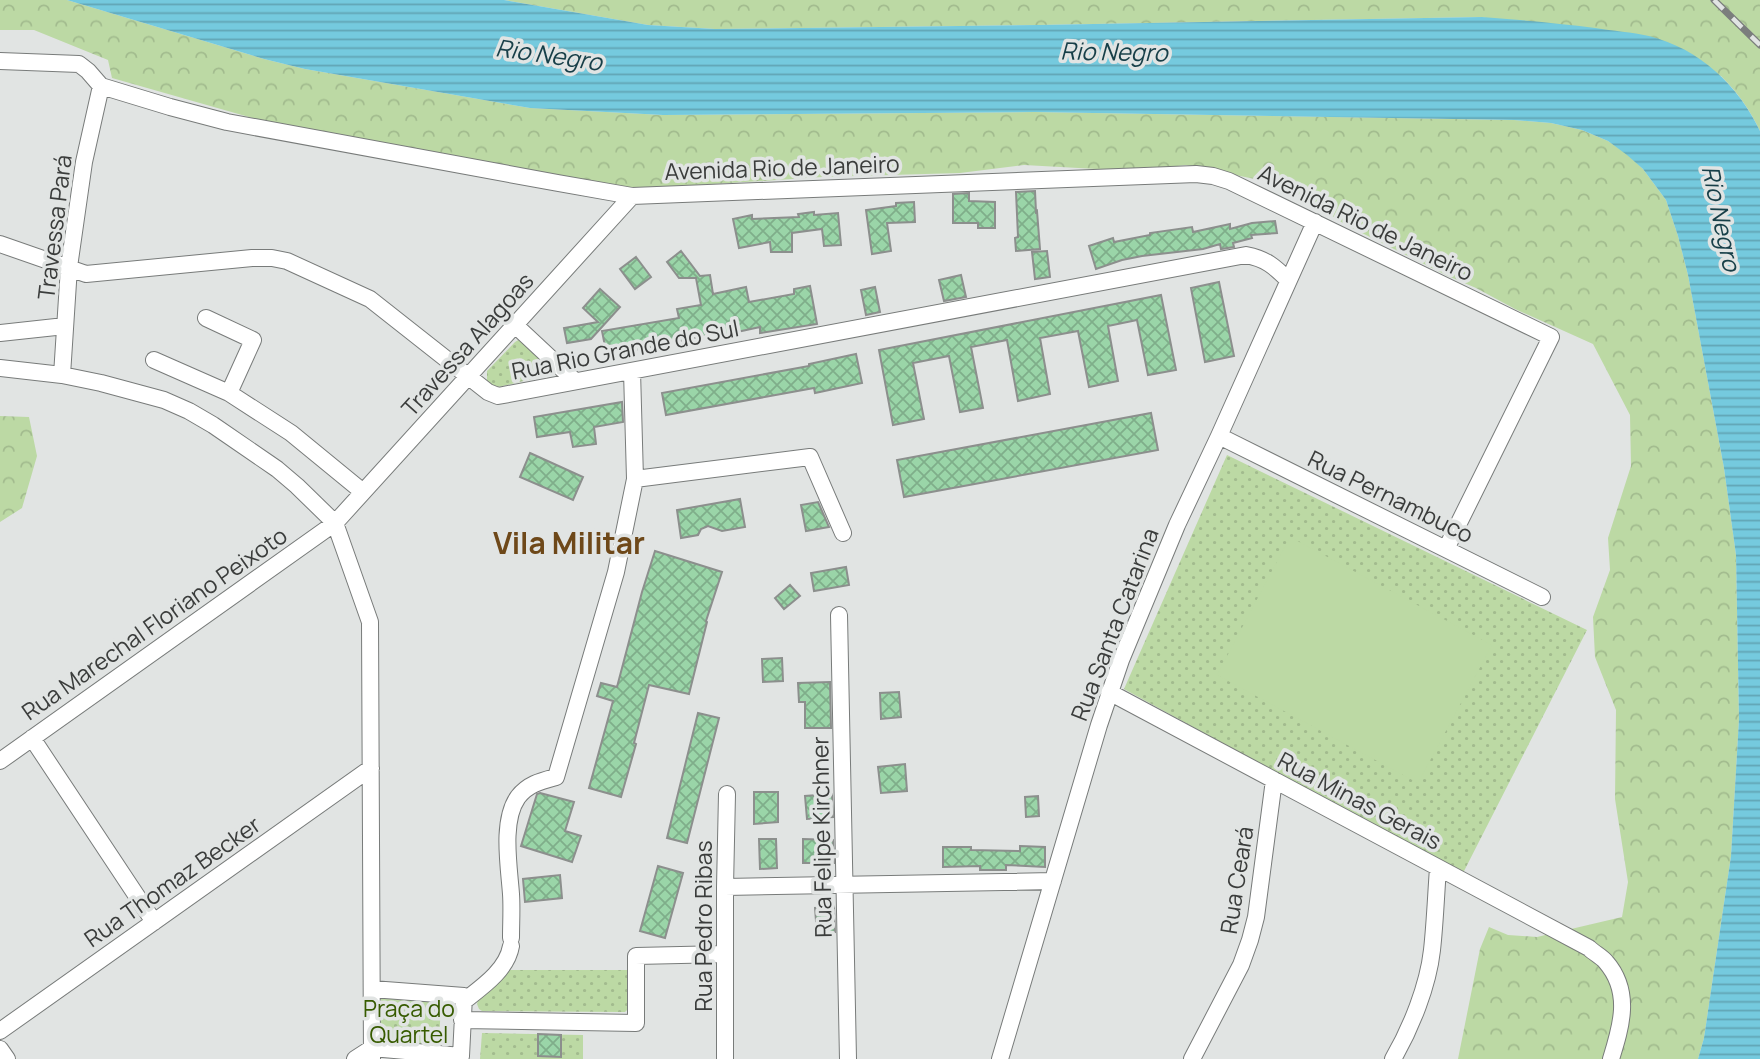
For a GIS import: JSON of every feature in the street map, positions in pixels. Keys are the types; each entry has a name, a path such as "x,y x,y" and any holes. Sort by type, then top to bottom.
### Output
{"street":[{"name":"Avenida Rio de Janeiro","path":"0,61 79,64 101,86 170,107 249,126 632,196 1196,174 1229,181 1551,337 1446,549"},
{"name":"Travessa Pará","path":"62,375 69,267 84,162 101,86"},
{"name":"Travessa Alagoas","path":"335,523 632,196"},
{"name":"Rua Santa Catarina","path":"1000,1059 1109,692 1177,525 1315,222"},
{"name":"Rua Rio Grande do Sul","path":"0,244 86,274 252,258 287,261 370,299 488,392 498,396 1246,255 1259,257 1272,264 1288,280"},
{"path":"206,318 253,340 229,393"},
{"path":"515,325 575,381"},
{"path":"0,333 65,326"},
{"path":"154,360 229,393 291,433 363,492"},
{"path":"0,368 62,375 130,390 189,411 287,477 335,523 370,622 372,1053"},
{"path":"464,1002 485,985 510,951 508,829 511,811 519,797 533,783 556,777 616,572 635,479 632,371"},
{"path":"0,379 37,374"},
{"name":"Rua Pernambuco","path":"1219,436 1542,597"},
{"path":"635,479 810,457 843,533"},
{"name":"Rua Marechal Floriano Peixoto","path":"0,761 335,523"},
{"name":"Rua Felipe Kirchner","path":"839,615 848,1059"},
{"name":"Rua Minas Gerais","path":"1109,692 1589,948 1607,963 1618,984 1623,1003 1619,1034 1611,1059"},
{"path":"32,738 154,922"},
{"name":"Rua Thomaz Becker","path":"0,1031 371,768"},
{"name":"Rua Ceará","path":"1192,1059 1241,965 1250,940 1256,917 1274,780"},
{"name":"Rua Pedro Ribas","path":"725,1059 727,794"},
{"path":"1393,1059 1417,1007 1432,953 1438,868"},
{"path":"725,887 1053,881"},
{"path":"463,1020 636,1023 636,956 725,954"},
{"path":"355,1059 372,1053 461,1056 463,996 372,989"},
{"path":"0,1049 8,1059"}],"green space":[{"path":"0,0 67,0 305,69 530,108 663,115 1034,112 1514,120 1551,123 1582,130 1608,141 1643,169 1666,200 1678,236 1688,275 1724,468 1736,555 1739,719 1731,856 1704,1038 1698,1059 1458,1059 1480,949 1489,927 1508,935 1537,937 1622,917 1628,882 1615,799 1616,710 1595,657 1593,617 1610,570 1608,538 1631,466 1630,415 1593,344 1515,309 1346,225 1284,185 1186,165 1133,171 1024,165 960,173 822,177 638,189 347,145 112,78 108,60 34,30 0,30"},
{"path":"504,0 1760,0 1760,131 1743,102 1721,76 1482,17 715,29 648,25"},
{"path":"520,339 557,373 498,387 487,383 487,371"},
{"path":"0,416 29,417 37,456 22,508 0,522"},
{"path":"1227,455 1587,630 1462,875 1124,689"},
{"path":"1290,537 1492,645 1418,783 1217,675"},
{"path":"510,970 629,970 628,1009 625,1012 479,1009 479,997"},
{"name":"Praça do Quartel","path":"381,994 441,998 439,1049 377,1045"},
{"path":"482,1033 583,1035 583,1059 480,1059"}],"water":[{"name":"Rio Negro","path":"67,0 504,0 648,25 715,29 1482,17 1643,35 1668,42 1701,60 1729,84 1760,131 1760,1059 1698,1059 1704,1038 1731,856 1739,719 1736,555 1724,468 1688,275 1678,236 1666,200 1643,169 1608,141 1582,130 1551,123 1514,120 1034,112 663,115 530,108 305,69"}],"building":[{"path":"1035,191 1040,249 1016,251 1016,192"},
{"path":"969,193 969,201 995,202 995,228 978,228 978,223 953,223 953,194"},
{"path":"914,202 915,222 887,223 891,251 872,254 866,210"},
{"path":"814,212 814,215 838,213 841,245 824,246 822,229 792,233 792,252 771,252 770,242 739,248 733,219 752,215 752,219 799,217 798,214"},
{"path":"1275,221 1277,233 1251,235 1252,238 1233,243 1234,247 1221,249 1220,244 1203,249 1142,256 1096,269 1089,246 1113,238 1114,242 1192,227 1193,232 1230,224 1230,229"},
{"path":"681,251 700,276 710,275 713,294 746,287 749,302 794,294 794,289 810,286 817,324 760,333 760,327 714,337 713,334 607,356 602,331 679,318 677,309 701,305 696,278 679,278 667,262"},
{"path":"1047,251 1050,277 1035,279 1032,252"},
{"path":"636,257 651,277 635,289 620,269"},
{"path":"961,275 966,297 944,301 939,280"},
{"path":"1219,282 1234,356 1205,362 1191,288"},
{"path":"875,287 880,312 866,315 861,290"},
{"path":"600,289 620,307 591,339 567,343 564,328 598,322 583,308"},
{"path":"1161,295 1176,370 1148,375 1137,320 1108,326 1118,381 1089,387 1078,331 1040,338 1050,394 1018,401 1007,340 971,347 983,408 960,412 949,356 913,363 924,419 893,425 879,350"},
{"path":"856,354 862,383 815,393 814,388 666,415 662,393 809,366"},
{"path":"622,402 623,422 594,427 596,444 573,447 570,432 537,437 534,417"},
{"path":"1151,413 1158,450 904,497 897,460"},
{"path":"530,453 583,477 573,500 520,477"},
{"path":"740,499 745,527 722,531 708,526 701,529 698,535 681,538 677,510"},
{"path":"818,502 829,527 806,531 801,505"},
{"path":"655,551 722,572 706,621 689,694 649,685 621,797 589,788 613,701 597,696 601,683 617,687"},
{"path":"846,567 849,585 814,591 811,573"},
{"path":"790,585 800,596 784,609 775,598"},
{"path":"782,658 783,681 763,682 762,659"},
{"path":"830,682 831,728 805,728 805,702 799,702 798,683"},
{"path":"899,692 901,717 881,719 880,693"},
{"path":"698,713 719,718 687,843 667,838"},
{"path":"905,764 907,791 881,793 878,767"},
{"path":"754,792 778,792 778,822 754,824"},
{"path":"537,794 574,802 565,831 581,836 572,862 521,846"},
{"path":"832,794 833,817 807,819 805,796"},
{"path":"1038,796 1039,816 1026,817 1025,797"},
{"path":"759,839 776,839 777,868 760,869"},
{"path":"803,839 833,840 834,863 803,863"},
{"path":"1020,846 1045,847 1045,867 1006,865 1006,870 980,870 980,866 943,867 943,847 1020,851"},
{"path":"658,866 683,873 665,938 640,931"},
{"path":"560,875 562,898 525,902 523,879"},
{"path":"834,906 835,932 817,934 815,908"},
{"path":"538,1034 561,1035 561,1057 538,1056"}],"railway":[{"path":"1714,0 1760,45"}],"district":[{"name":"Vila Militar","path":"569,542"}]}
